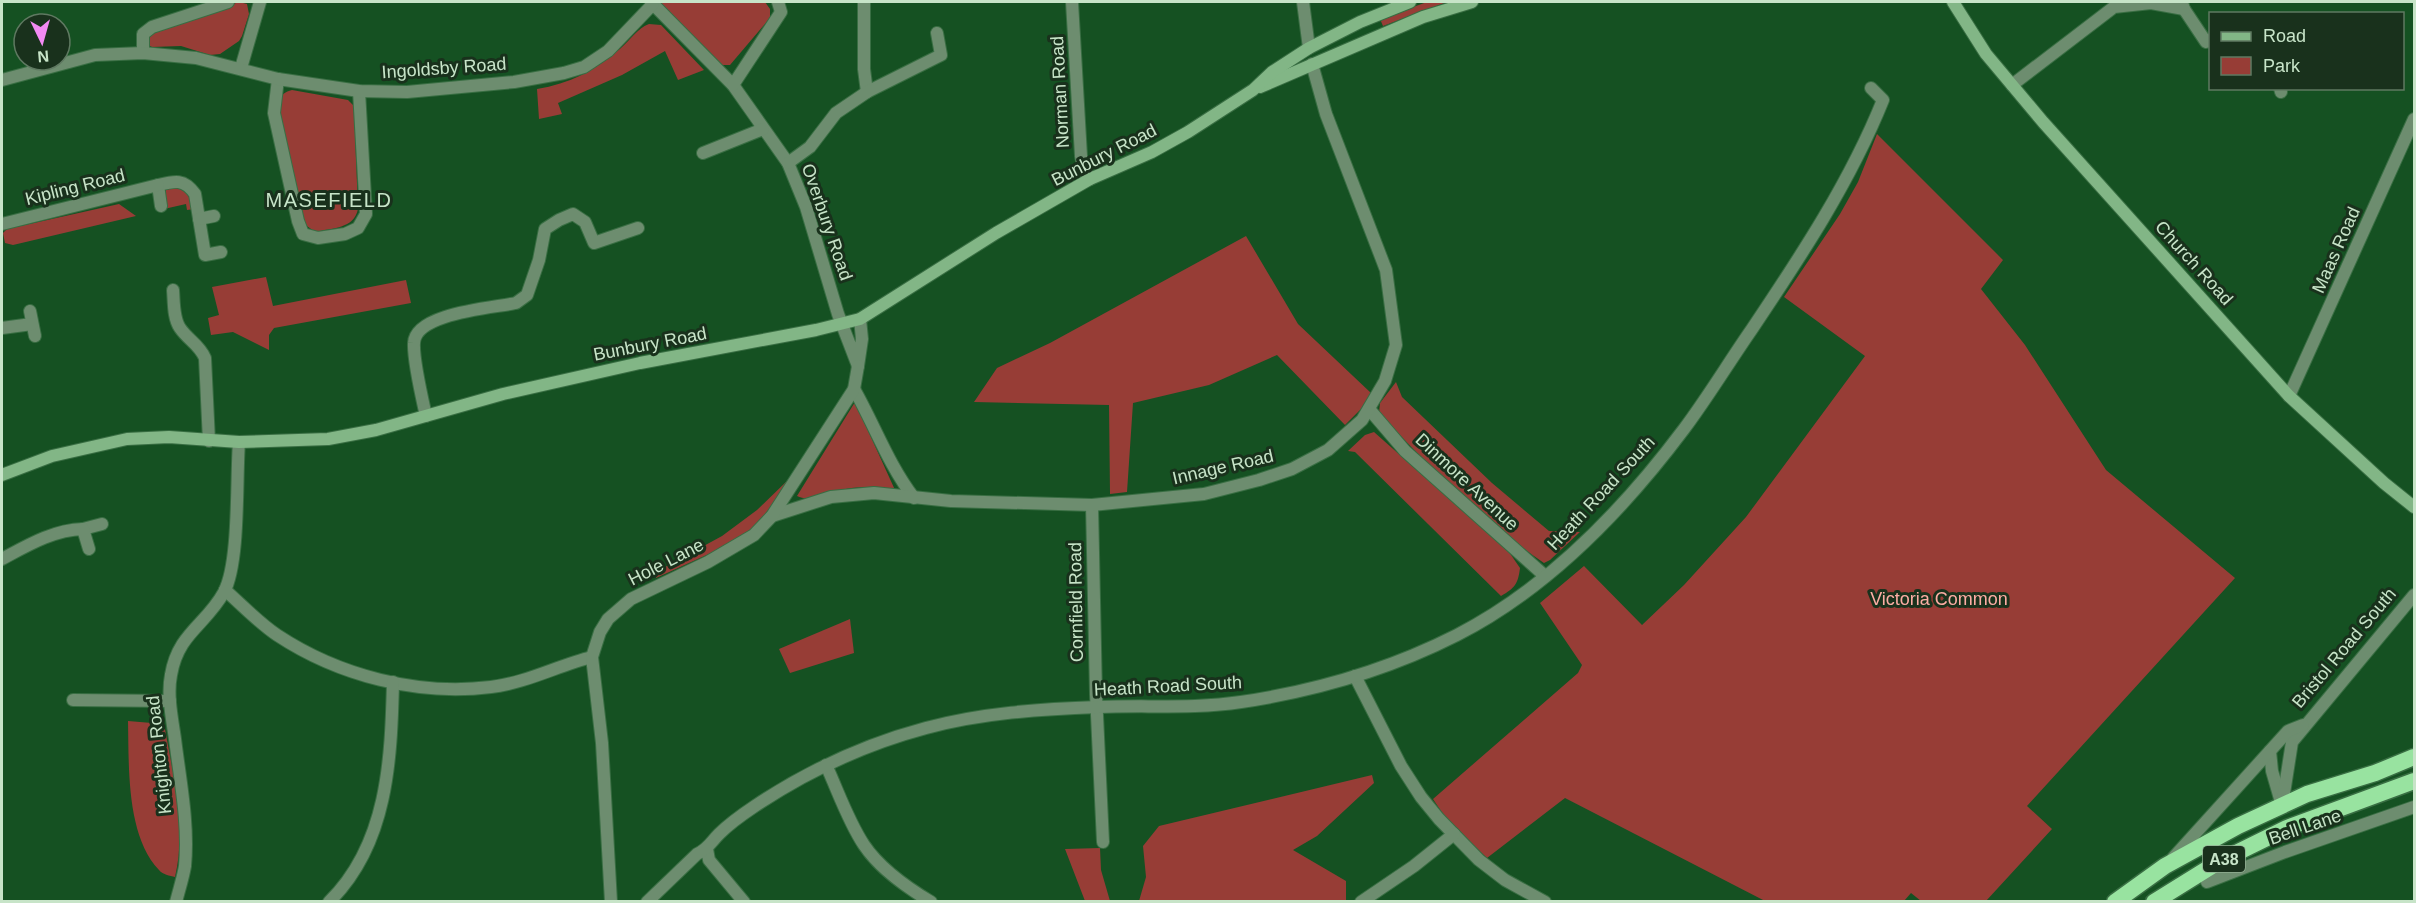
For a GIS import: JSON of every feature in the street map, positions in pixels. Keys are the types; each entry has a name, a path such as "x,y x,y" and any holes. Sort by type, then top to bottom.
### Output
{"highway":[{"name":"A38","path":"2282,806 2307,794 2375,773 2415,757"},
{"name":"A38","path":"2154,902 2220,861 2286,828 2415,781"},
{"path":"2282,806 2286,828"},
{"name":"Bristol Road South","path":"2115,902 2165,866 2282,806"}],"main road":[{"name":"Bunbury Road","path":"1253,90 1272,72 1309,48 1360,22 1410,2"},
{"name":"Bunbury Road","path":"2,475 52,456 127,439 169,437 239,442 328,439 376,430 503,394 594,373 860,319 996,233 1090,179 1152,152 1188,132 1253,90 1423,17 1472,2"},
{"name":"Church Road","path":"1943,2 1966,25 2012,85 2070,153 2289,396 2384,483 2415,507"},
{"name":"Church Road","path":"1953,2 1966,25"},
{"path":"1309,48 1312,64"}],"street":[{"path":"142,53 143,34 152,27 228,2"},
{"path":"241,68 259,2"},
{"path":"733,85 781,12 778,2"},
{"path":"864,2 864,69 867,92"},
{"name":"Norman Road","path":"1072,2 1081,156 1090,179"},
{"path":"1303,2 1309,48"},
{"name":"Ingoldsby Road","path":"2,80 95,56 142,53 196,58 278,79 359,91 407,92 514,82 584,67 608,51 652,3"},
{"name":"Overbury Road","path":"652,3 733,85 788,163 806,207 842,324"},
{"path":"2012,85 2114,7 2151,3 2183,5 2209,44"},
{"path":"788,163 810,147 836,113 867,92 941,55 937,33"},
{"name":"Innage Road","path":"772,516 831,497 874,493 1016,505 1092,505 1204,494 1292,469 1328,450 1362,420 1386,381 1396,345 1394,316 1386,270 1326,114 1312,64"},
{"path":"278,79 274,113 298,221 303,234 318,238 345,234 358,228 366,214 359,91"},
{"name":"Heath Road South","path":"647,902 697,854 707,849 719,834 755,806 825,765 924,728 979,717 1096,707 1238,703 1321,686 1404,658 1458,635 1504,607 1545,576 1596,530 1643,480 1685,428 1791,271 1841,189 1869,135 1883,100 1871,88"},
{"name":"Maas Road","path":"2289,396 2415,119"},
{"path":"703,153 763,129"},
{"name":"Kipling Road","path":"2,224 177,181 189,186 195,194 205,255 221,252"},
{"path":"158,185 161,206"},
{"path":"426,416 414,342 420,327 434,319 516,303 527,295 539,260 545,230 559,220 573,214 585,222 594,243 638,228"},
{"path":"199,219 214,216"},
{"path":"173,290 177,321 181,330 201,348 204,358 209,441"},
{"path":"2,328 34,330 30,311"},
{"name":"Hole Lane","path":"611,902 602,743 592,657 595,643 608,620 631,599 708,562 754,535 772,516 854,389 862,339 860,319"},
{"path":"842,324 858,366"},
{"path":"854,389 884,452 898,477 914,498"},
{"name":"Dinmore Avenue","path":"1369,409 1405,451 1545,576"},
{"name":"Knighton Road","path":"176,902 184,867 185,830 170,701 170,677 176,652 209,614 225,590 231,569 239,442"},
{"name":"Cornfield Road","path":"1092,505 1096,707 1103,842"},
{"path":"2,559 45,537 102,524"},
{"path":"83,529 89,549"},
{"path":"225,590 275,634 305,652 346,670 393,682 434,688 492,687 592,657"},
{"name":"Bristol Road South","path":"2282,806 2292,742 2415,595"},
{"path":"1355,676 1401,766 1421,797 1479,860 1505,880 1545,902"},
{"path":"329,902 339,892 365,854 378,819 389,768 393,682"},
{"path":"73,700 170,701"},
{"name":"Bristol Road South","path":"2165,866 2288,731 2304,726"},
{"path":"2270,751 2272,771 2282,806"},
{"path":"825,765 857,832 870,853 902,882 931,902"},
{"name":"Bell Lane","path":"2207,882 2415,807"},
{"path":"1361,902 1414,866 1454,834"},
{"path":"707,849 710,861 744,902"}],"green space":[{"path":"239,2 247,4 249,14 242,36 239,41 220,54 210,55 181,46 152,47 148,45 147,40 157,29"},
{"path":"659,2 765,2 770,9 770,18 730,65 721,65"},
{"path":"1427,2 1447,2 1383,26 1380,19"},
{"path":"649,24 661,25 704,70 678,80 665,51 622,75 558,103 562,114 539,119 537,89 571,80 592,69 612,56 638,31"},
{"path":"292,90 348,100 354,106 358,209 356,216 341,227 315,232 303,223 277,114 282,96"},
{"name":"Victoria Common","path":"1877,134 2003,260 1981,289 2025,345 2106,470 2235,578 2027,806 2052,829 1986,901 1921,901 1911,893 1904,901 1765,901 1565,798 1487,858 1449,823 1433,799 1578,673 1582,665 1540,603 1584,566 1642,625 1684,585 1746,517 1865,356 1784,297 1840,214 1858,182"},
{"path":"176,187 186,193 194,209 187,210 186,204 164,209 166,190"},
{"path":"119,204 136,216 13,245 5,243 3,233 7,229"},
{"path":"1246,236 1298,324 1371,393 1363,407 1345,425 1277,355 1209,385 1133,403 1127,492 1110,494 1109,405 974,402 997,368 1050,343"},
{"path":"266,277 273,306 406,280 411,303 274,328 269,335 269,350 233,332 211,335 208,318 219,315 212,287"},
{"path":"1396,382 1402,397 1492,483 1549,531 1580,532 1544,563 1521,547 1437,473 1379,413 1380,403"},
{"path":"855,402 895,490 857,487 810,498 797,496"},
{"path":"1374,432 1509,552 1520,568 1517,582 1510,590 1501,596 1355,452 1348,451 1365,435"},
{"path":"789,479 790,483 765,520 722,548 656,578 656,572 722,536 757,510"},
{"path":"850,619 854,653 790,673 779,649"},
{"path":"128,721 164,724 175,781 179,820 180,839 175,877 159,870 148,855 140,838 132,799"},
{"path":"1372,775 1374,783 1317,836 1293,850 1346,881 1346,901 1139,901 1146,877 1143,846 1159,826"},
{"path":"1100,848 1101,870 1110,901 1085,901 1065,849"}],"district":[{"name":"MASEFIELD","path":"329,200"}]}
